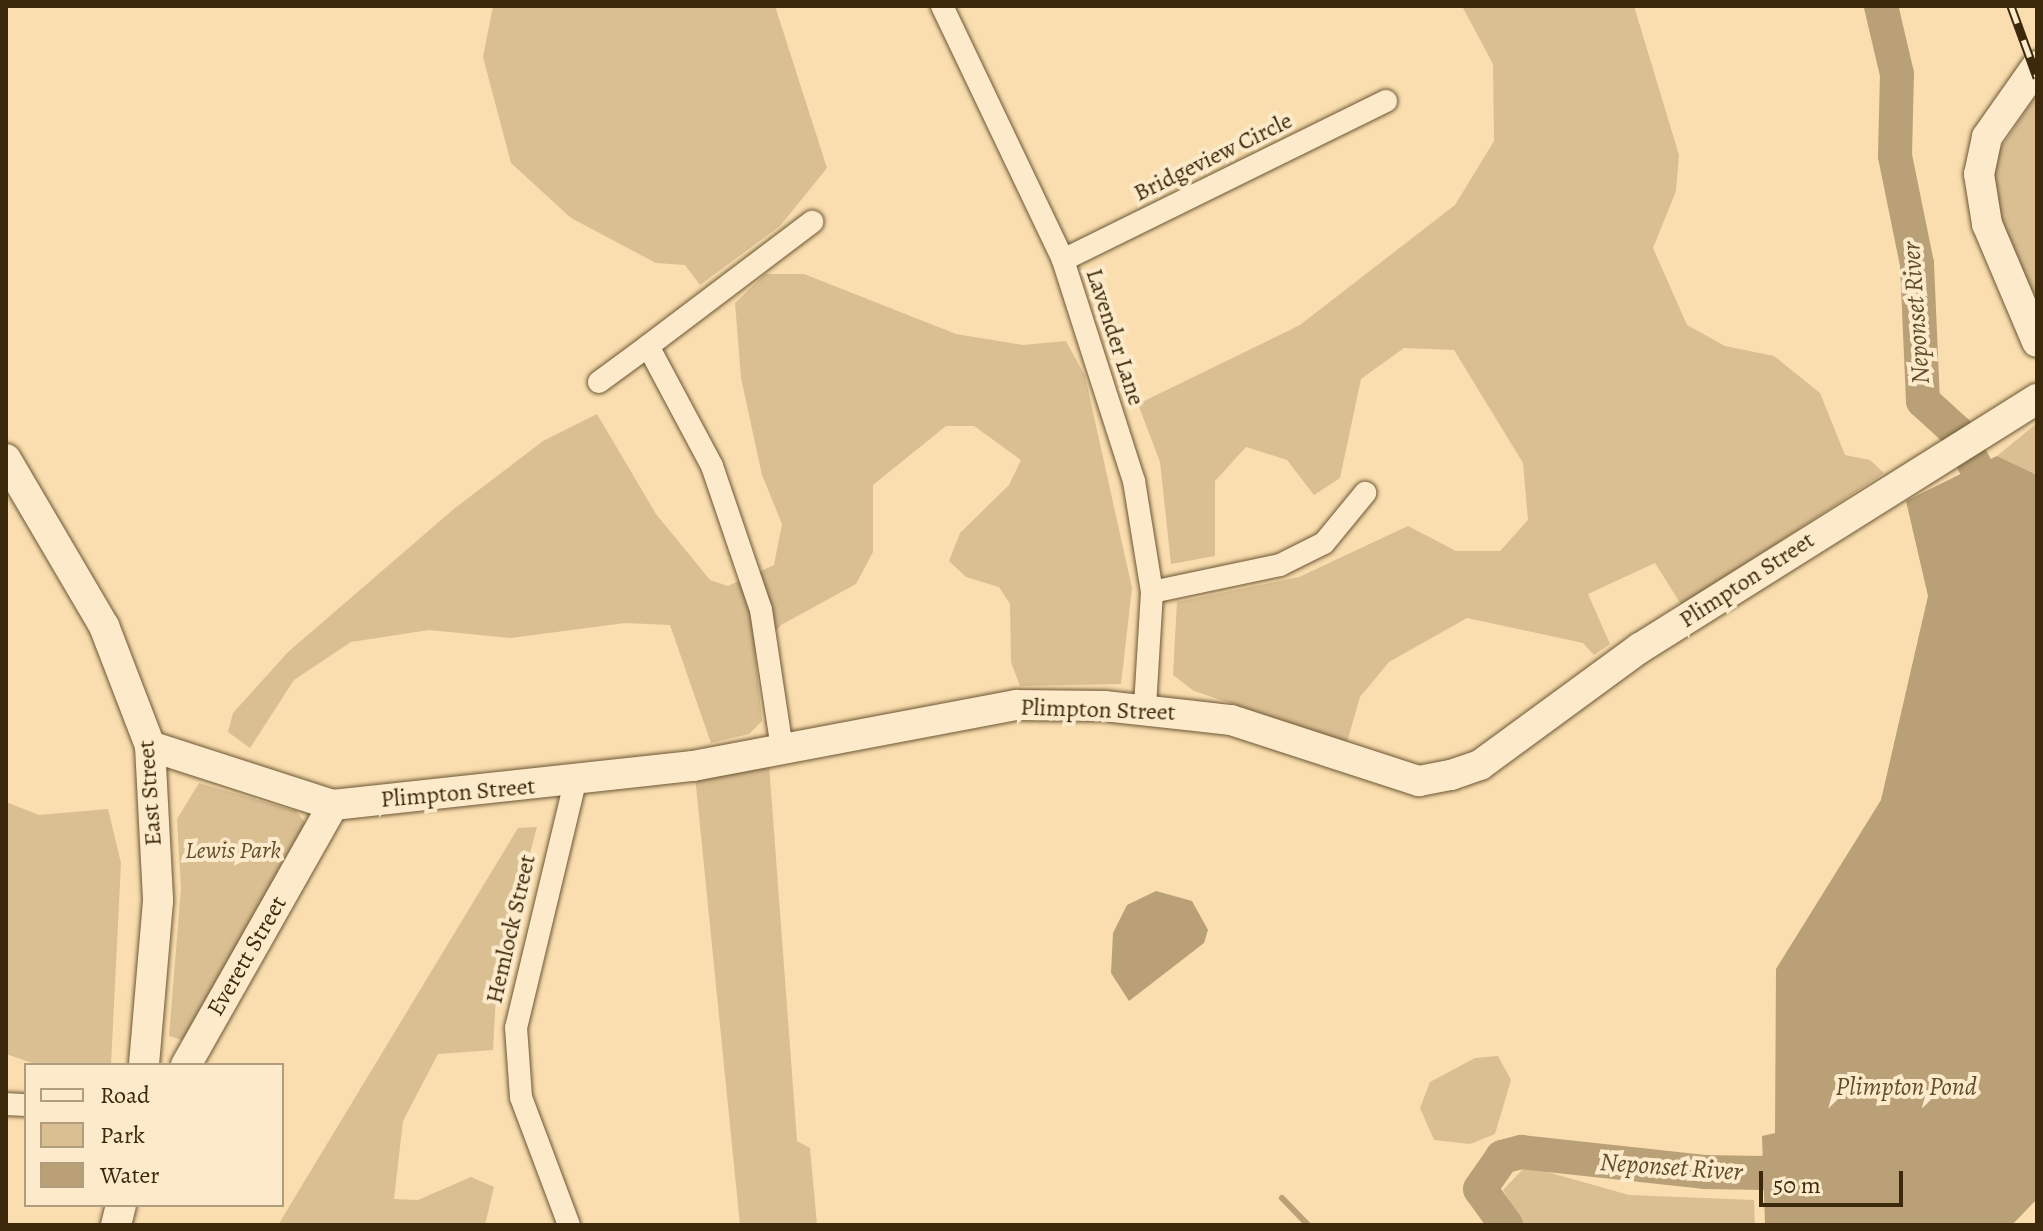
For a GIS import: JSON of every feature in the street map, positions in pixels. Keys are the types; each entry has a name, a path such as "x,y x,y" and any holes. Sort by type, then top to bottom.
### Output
{"street":[{"name":"Lavender Lane","path":"942,6 1063,260 1134,481 1152,592 1145,707"},
{"path":"2037,66 1987,137 1979,174 1987,224 2037,342"},
{"name":"Bridgeview Circle","path":"1063,260 1386,101"},
{"path":"599,382 812,222"},
{"path":"648,346 712,466 761,610 782,749"},
{"name":"Plimpton Street","path":"150,746 333,805 575,782 782,749 1017,705 1145,707 1231,720 1419,781 1480,765 1640,648 2037,399"},
{"name":"East Street","path":"6,459 104,626 150,746 158,901 144,1063"},
{"path":"1152,592 1280,565 1324,543 1365,493"},
{"name":"Hemlock Street","path":"569,1225 521,1097 516,1028 532,936 575,782"},
{"name":"Everett Street","path":"187,1063 333,805"}],"green space":[{"path":"493,6 775,6 827,168 780,226 700,285 685,265 656,263 571,218 511,163 483,57"},
{"path":"1462,6 1634,6 1679,155 1676,191 1653,248 1687,325 1725,346 1774,356 1820,393 1845,455 1870,460 1884,473 1682,606 1655,563 1588,594 1610,644 1594,655 1583,643 1467,618 1389,662 1360,697 1347,742 1194,691 1173,675 1177,602 1299,577 1408,526 1456,551 1500,551 1528,520 1523,463 1454,350 1404,348 1361,379 1340,478 1314,495 1287,460 1246,447 1215,481 1215,556 1171,564 1160,462 1138,404 1300,325 1455,205 1494,141 1493,64"},
{"path":"2037,94 2037,308 1990,207 1990,164"},
{"path":"765,274 804,274 956,334 1023,345 1066,341 1085,376 1132,588 1121,684 1020,686 1011,662 1010,604 999,587 966,577 949,561 960,533 1009,485 1021,460 974,426 946,426 873,485 873,552 856,584 781,625 755,653 762,721 749,734 711,743 670,625 625,623 511,638 429,630 351,642 294,680 250,748 228,732 233,713 288,652 455,508 543,441 597,414 656,514 710,580 728,586 774,565 782,524 762,475 741,378 735,303"},
{"path":"2037,423 2037,475 1997,456"},
{"path":"769,764 797,1141 810,1148 817,1225 740,1225 695,776"},
{"name":"Lewis Park","path":"199,783 296,811 306,824 185,1041 169,1036 181,889 177,819"},
{"path":"6,802 39,815 108,809 121,863 111,1063 32,1063 6,1054"},
{"path":"537,827 497,977 493,1050 438,1054 403,1121 394,1199 418,1200 471,1177 494,1187 485,1225 278,1225 518,828"},
{"path":"1498,1056 1511,1080 1495,1134 1470,1144 1434,1140 1420,1108 1430,1082 1475,1058"},
{"path":"1526,1166 1629,1195 1754,1200 1755,1225 1524,1225 1503,1190"}],"water":[{"name":"Plimpton Pond","path":"1997,456 2037,475 2037,1199 2012,1225 1765,1225 1762,1136 1775,1133 1776,969 1881,800 1928,596 1906,501"},
{"path":"1156,891 1192,901 1208,930 1204,943 1129,1001 1111,973 1113,933 1127,905"}],"waterway":[{"name":"Neponset River","path":"1881,6 1897,74 1895,156 1917,264 1923,401 1957,432 1995,503 2037,526"},
{"name":"Neponset River","path":"1506,1225 1480,1189 1502,1157 1521,1152 1704,1172 1763,1173 1805,1161"},
{"path":"1282,1198 1308,1225"}],"railway":[{"path":"2011,6 2037,77"}]}
